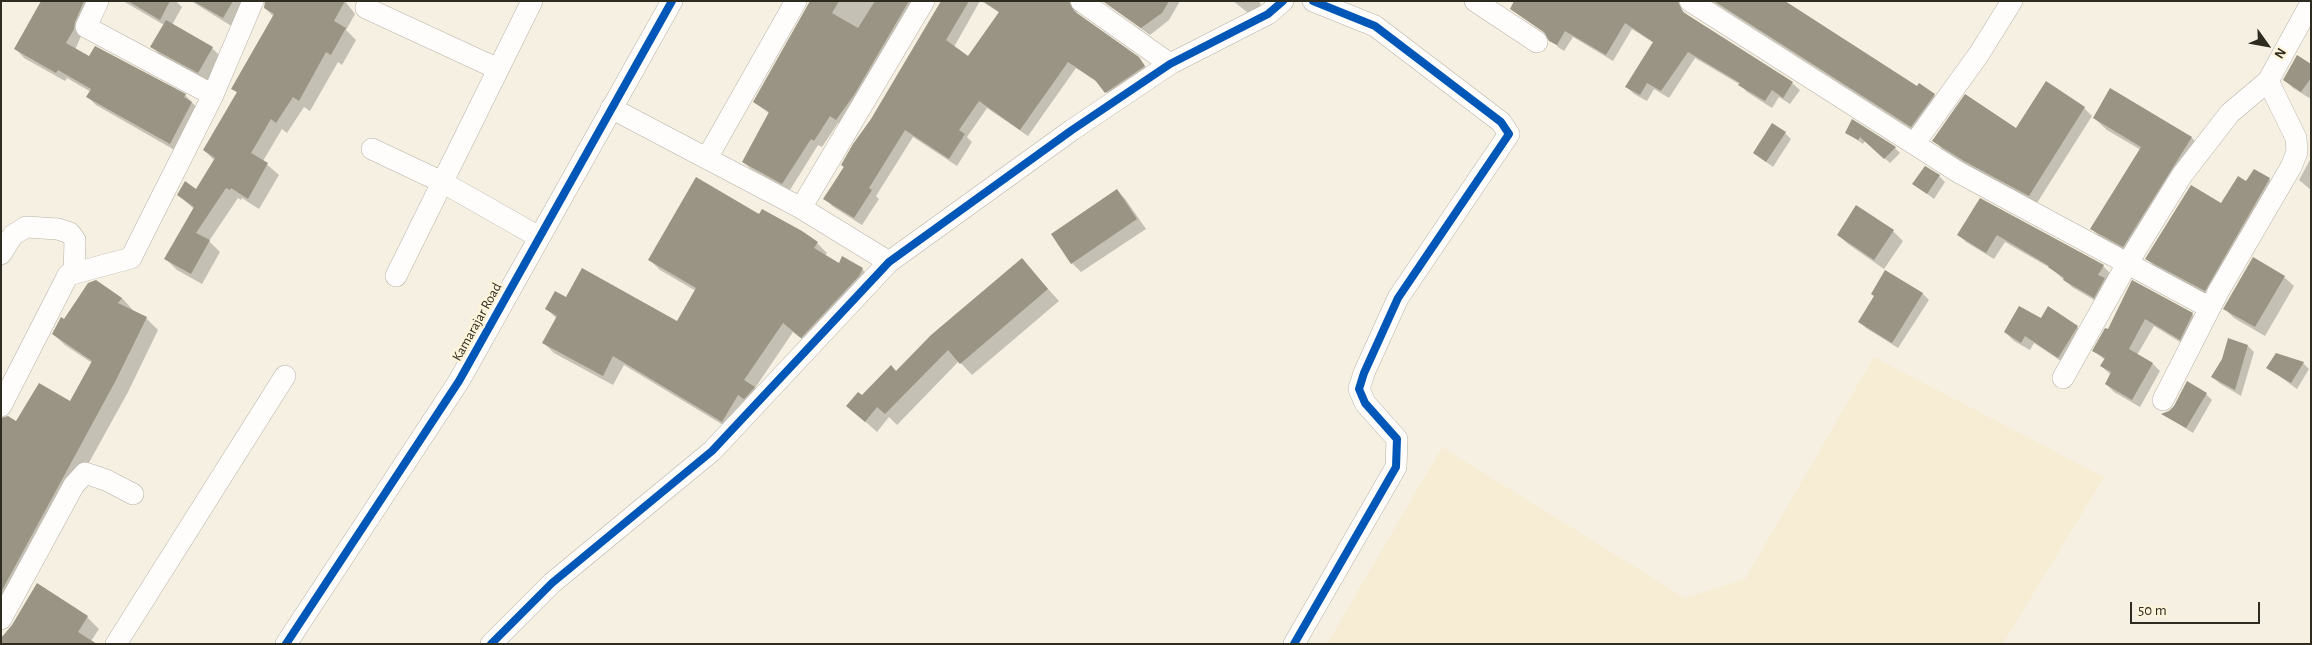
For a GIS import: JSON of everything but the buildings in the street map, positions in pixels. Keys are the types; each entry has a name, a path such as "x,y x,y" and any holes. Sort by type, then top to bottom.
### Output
{"street":[{"path":"98,1 86,26 213,95"},
{"path":"1,406 68,275 131,258 213,95 253,1"},
{"path":"396,276 532,1"},
{"name":"Kamarajar Road","path":"286,644 458,381 672,1"},
{"path":"707,158 796,1"},
{"path":"801,208 924,1"},
{"path":"1081,1 1170,64"},
{"path":"491,644 552,583 712,450 889,262 1072,130 1170,64 1268,14 1283,1"},
{"path":"1294,644 1396,467 1397,439 1365,403 1359,389 1364,373 1398,298 1510,134 1501,122 1375,26 1313,1"},
{"path":"1475,1 1537,42"},
{"path":"1690,1 1958,172 2210,308"},
{"path":"1914,144 1979,54 2012,1"},
{"path":"2063,378 2127,264 2182,175 2230,113 2268,81 2311,3"},
{"path":"366,8 498,68"},
{"path":"2163,400 2210,308 2291,166 2297,152 2296,138 2268,81"},
{"path":"611,108 801,208 889,262"},
{"path":"372,149 442,182 539,237"},
{"path":"1,254 13,235 26,227 58,229 70,233 75,240 74,273"},
{"path":"116,644 285,376"},
{"path":"1,619 74,485 86,473 106,480 133,494"}],"shaded area":[{"path":"1874,357 2104,477 2003,644 1327,644 1442,447 1685,598 1745,579"}],"cycle path":[{"path":"286,644 459,381 672,1"},
{"path":"491,644 552,583 712,451 889,262 1072,130 1170,64 1268,14 1283,1"},
{"path":"1294,644 1396,467 1397,439 1365,403 1359,389 1364,373 1398,298 1509,134 1501,122 1375,26 1313,1"}]}
